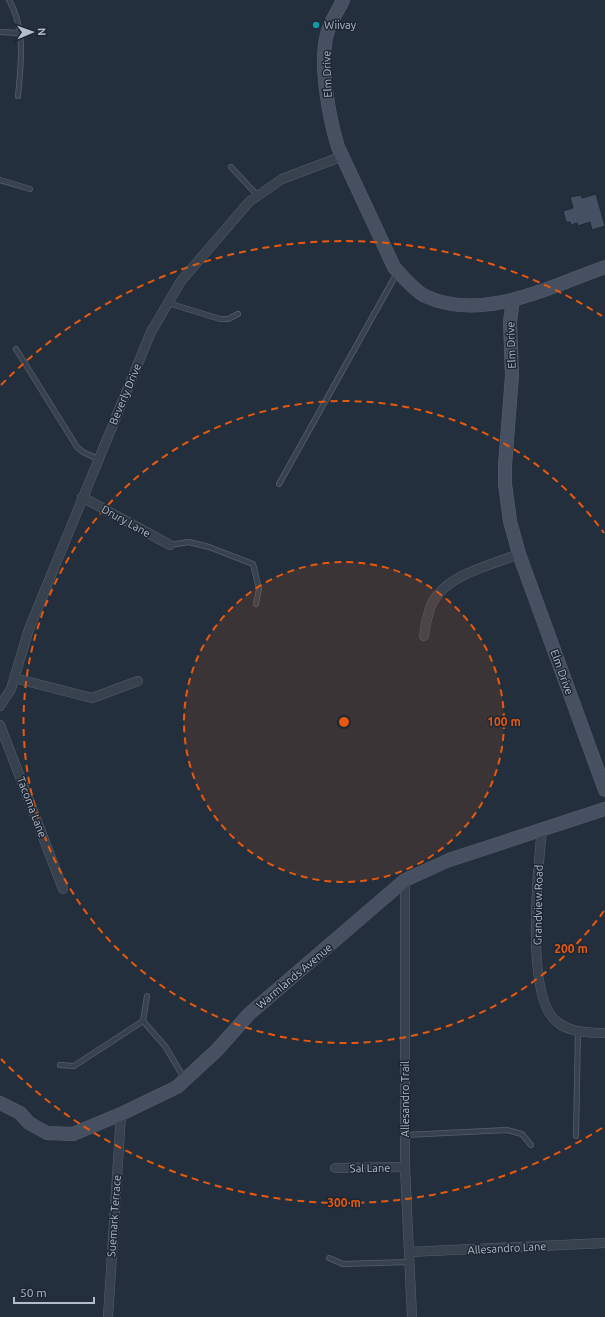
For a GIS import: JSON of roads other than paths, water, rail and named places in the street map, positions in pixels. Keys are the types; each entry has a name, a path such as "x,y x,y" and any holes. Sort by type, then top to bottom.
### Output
{"street":[{"name":"Elm Drive","path":"343,0 327,34 325,63 326,96 336,141 394,267 424,295 456,305 513,300 510,322 512,376 505,465 505,484 510,522 519,554 605,790"},
{"name":"Beverly Drive","path":"0,706 11,689 28,629 151,332 181,281 249,202 282,179 343,156"},
{"path":"513,300 605,267"},
{"name":"Drury Lane","path":"82,497 170,545"},
{"path":"424,636 430,607 444,588 454,580 519,554"},
{"path":"14,678 92,698 138,681"},
{"name":"Tacoma Lane","path":"0,725 63,889"},
{"name":"Warmlands Avenue","path":"0,1103 20,1113 29,1123 47,1133 73,1134 121,1114 177,1087 217,1050 249,1014 406,880 449,860 605,809"},
{"name":"Grandview Road","path":"542,829 537,881 537,946 539,983 546,1008 554,1020 566,1029 605,1033"},
{"name":"Allesandro Trail","path":"406,880 405,1167 412,1317"},
{"name":"Suemark Terrace","path":"108,1317 121,1114"},
{"name":"Sal Lane","path":"335,1168 405,1167"},
{"name":"Allesandro Lane","path":"409,1252 605,1244"}],"lane":[{"path":"9,0 17,13 20,33 21,64 18,96"},
{"path":"0,32 20,33"},
{"path":"230,167 258,196"},
{"path":"0,180 30,189"},
{"path":"279,484 398,271"},
{"path":"168,303 220,319 228,319 238,314"},
{"path":"16,348 77,447 83,452 98,459"},
{"path":"170,545 189,542 209,547 253,564 259,589 256,604"},
{"path":"60,1065 74,1066 143,1021 147,996"},
{"path":"143,1021 165,1046 186,1080"},
{"path":"576,1136 578,1030"},
{"path":"405,1135 507,1130 522,1134 531,1145"},
{"path":"330,1258 343,1264 409,1262"}],"place":[{"name":"Wiivay","path":"316,25"}]}
